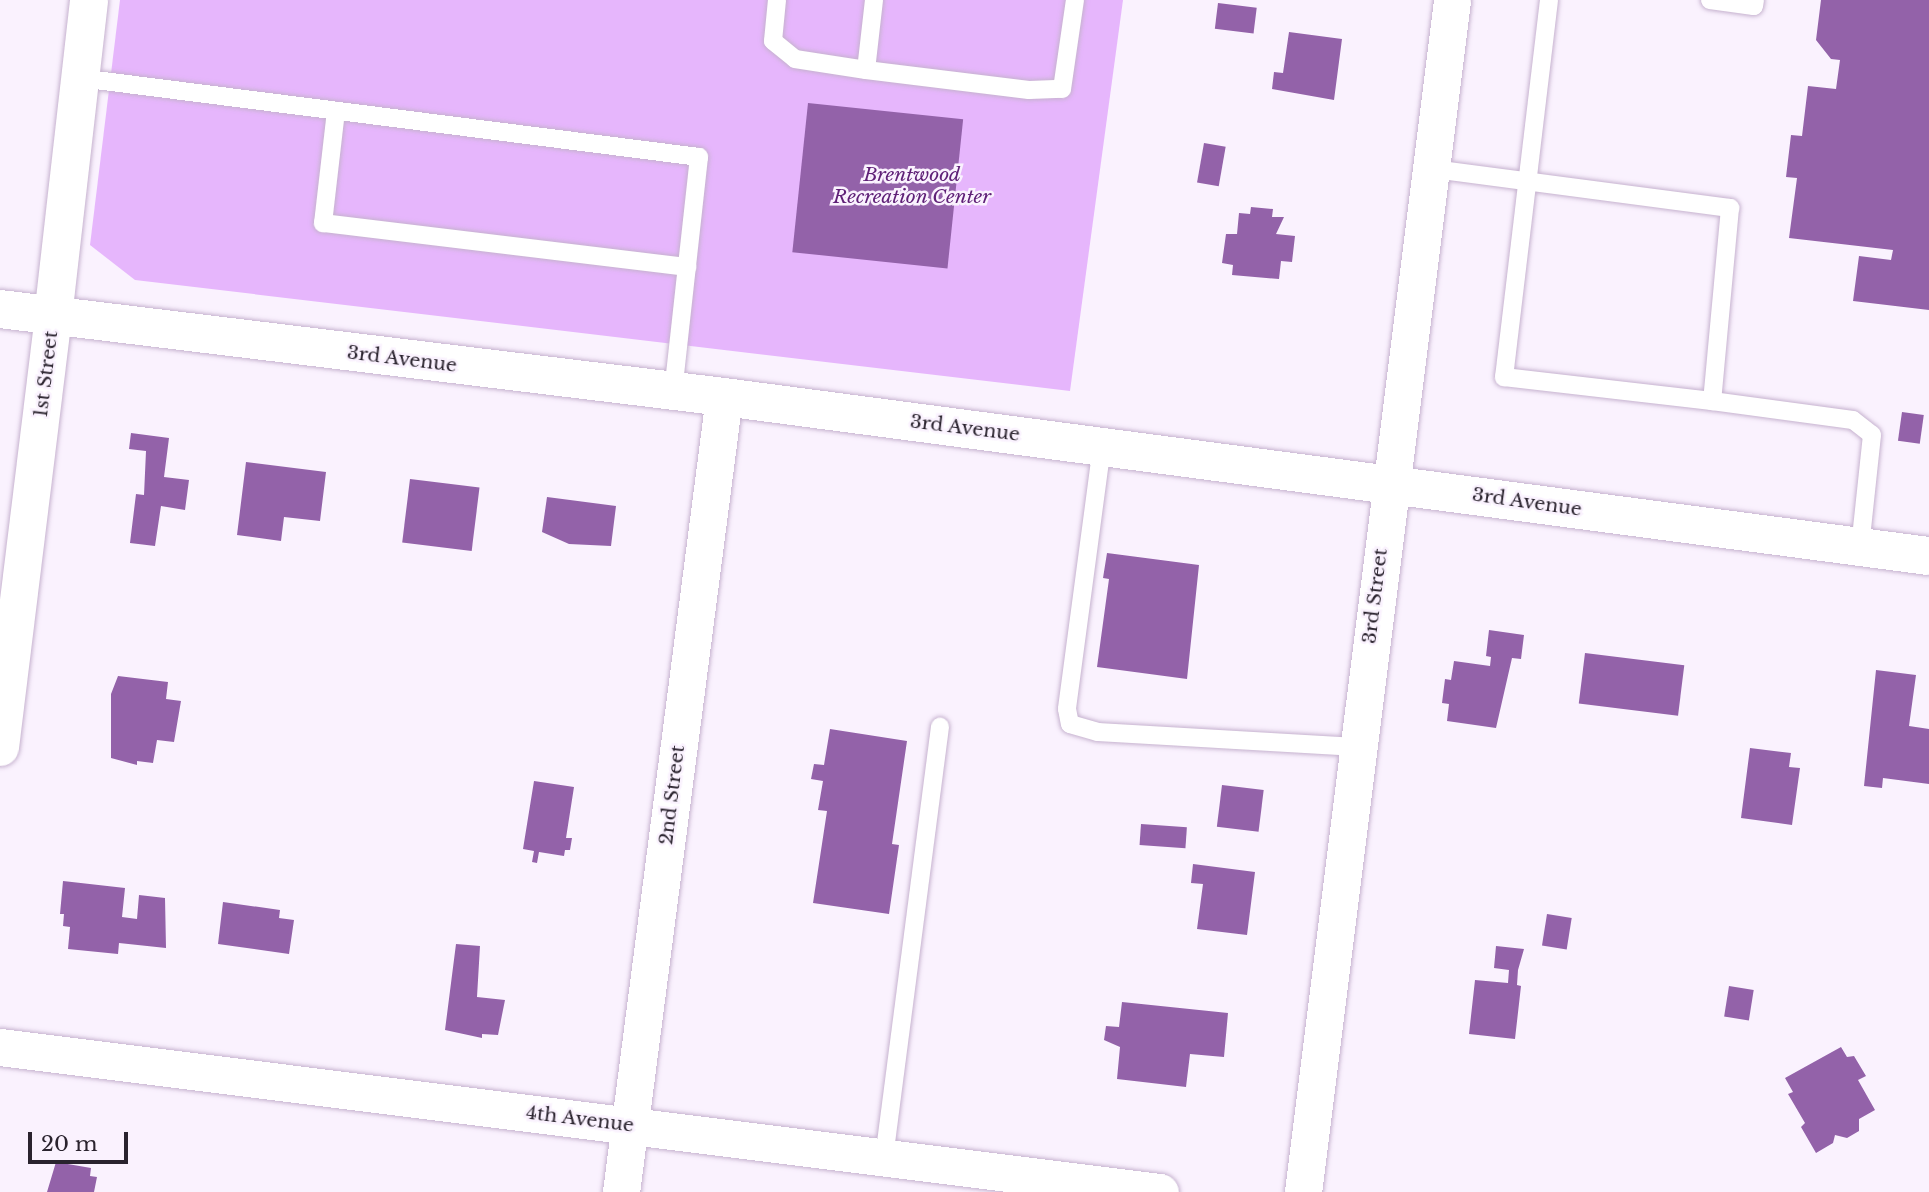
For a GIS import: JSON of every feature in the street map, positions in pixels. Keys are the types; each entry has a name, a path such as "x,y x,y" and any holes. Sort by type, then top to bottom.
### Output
{"street":[{"name":"1st Street","path":"0,747 89,0"},
{"name":"3rd Street","path":"1303,1192 1388,483 1434,169 1452,0"},
{"name":"3rd Avenue","path":"0,309 724,397 1929,556"},
{"name":"2nd Street","path":"621,1192 724,397"},
{"name":"4th Avenue","path":"0,1047 1160,1192"}],"lane":[{"path":"778,0 772,41 795,59 1029,90 1062,89 1075,0"},
{"path":"866,70 874,0"},
{"path":"1549,0 1504,377 1853,419 1872,435 1860,548"},
{"path":"1710,0 1754,6 1755,0"},
{"path":"80,78 699,157 673,391"},
{"path":"336,110 323,223 687,267"},
{"path":"1434,169 1730,208 1712,401"},
{"path":"1101,446 1067,709 1070,724 1098,732 1357,747"},
{"path":"884,1158 940,727"}],"green space":[{"name":"Brentwood Recreation Center","path":"120,0 1123,0 1070,391 135,280 90,245"}],"building":[{"path":"1821,0 1929,0 1929,310 1853,301 1859,256 1891,260 1893,250 1789,238 1797,178 1786,177 1791,135 1802,136 1808,86 1836,89 1840,60 1831,59 1816,40"},
{"path":"1218,3 1257,8 1254,34 1215,29"},
{"path":"1289,32 1342,39 1334,100 1272,89 1274,72 1283,73"},
{"name":"Brentwood Recreation Center","path":"808,103 963,119 947,268 792,252"},
{"path":"1204,143 1226,147 1219,186 1197,182"},
{"path":"1251,207 1273,209 1272,217 1284,217 1276,234 1295,236 1292,262 1281,261 1279,279 1232,275 1233,265 1222,263 1226,234 1237,234 1239,213 1250,214"},
{"path":"1902,412 1924,415 1920,444 1898,441"},
{"path":"131,433 169,438 164,477 189,480 185,510 161,506 155,546 130,543 136,494 144,495 146,451 129,449"},
{"path":"246,462 326,472 320,521 284,517 281,541 237,535"},
{"path":"410,479 479,488 472,551 402,543"},
{"path":"547,497 616,506 611,546 569,544 542,532"},
{"path":"1107,553 1199,565 1187,679 1097,667 1109,579 1103,578"},
{"path":"1489,630 1524,635 1521,659 1512,658 1496,728 1447,721 1449,704 1442,703 1445,679 1451,680 1454,661 1490,666 1491,657 1486,656"},
{"path":"1585,653 1684,665 1678,716 1579,704"},
{"path":"1876,670 1916,675 1909,726 1929,729 1929,784 1883,778 1882,788 1864,786"},
{"path":"118,676 168,682 166,699 181,701 174,742 157,740 153,763 137,761 137,765 111,758 111,694"},
{"path":"830,729 907,741 892,844 899,845 889,914 813,903 827,811 818,810 823,781 811,779 814,764 824,765"},
{"path":"1750,748 1791,753 1789,767 1800,768 1792,825 1741,818"},
{"path":"534,781 574,787 566,838 572,838 570,850 565,850 564,856 539,852 537,863 532,862 534,851 523,849"},
{"path":"1222,785 1264,790 1259,832 1217,827"},
{"path":"1141,824 1187,827 1185,848 1140,845"},
{"path":"1193,864 1255,872 1247,935 1197,929 1203,884 1191,883"},
{"path":"63,881 125,888 122,917 137,919 139,895 165,898 166,948 119,943 118,954 68,949 70,927 63,926 64,914 60,914"},
{"path":"223,902 280,910 279,918 294,920 289,954 218,944"},
{"path":"1547,914 1572,918 1567,950 1542,946"},
{"path":"456,944 480,946 477,997 505,1000 498,1035 482,1034 482,1038 445,1030"},
{"path":"1496,946 1524,949 1518,970 1517,985 1521,986 1515,1039 1469,1034 1475,980 1508,983 1509,970 1494,968"},
{"path":"1729,986 1754,990 1749,1021 1724,1017"},
{"path":"1122,1002 1228,1013 1224,1057 1190,1054 1186,1087 1117,1079 1120,1047 1104,1040 1106,1026 1119,1027"},
{"path":"1841,1047 1847,1057 1854,1056 1866,1076 1858,1080 1875,1110 1859,1119 1859,1131 1847,1138 1835,1135 1833,1143 1816,1153 1801,1127 1805,1123 1788,1094 1793,1092 1785,1078"},
{"path":"56,1162 91,1168 90,1176 97,1177 94,1192 47,1192"}]}
